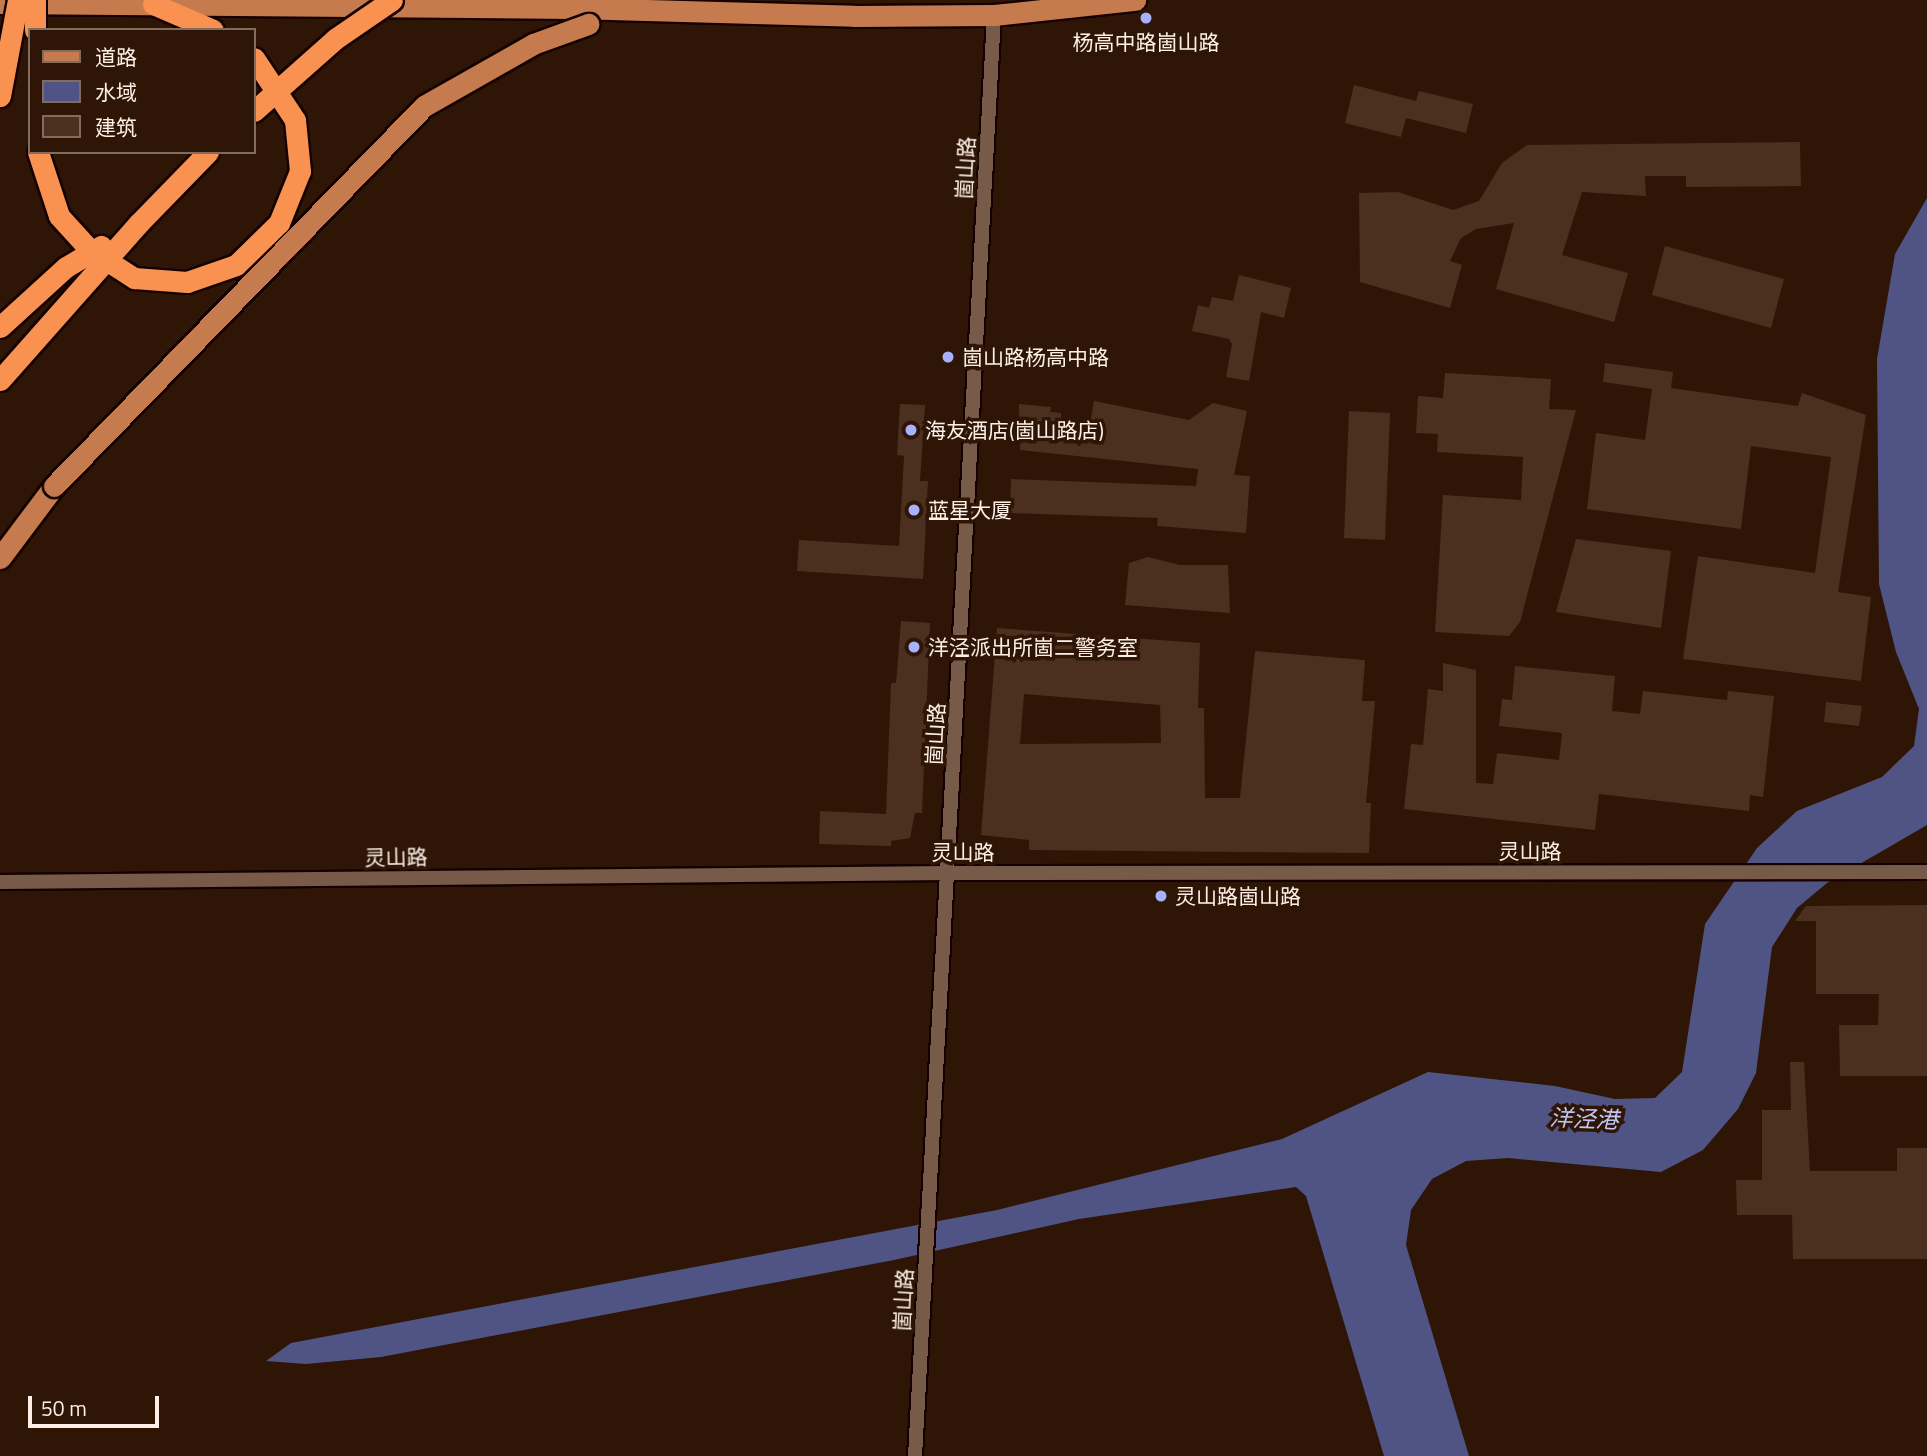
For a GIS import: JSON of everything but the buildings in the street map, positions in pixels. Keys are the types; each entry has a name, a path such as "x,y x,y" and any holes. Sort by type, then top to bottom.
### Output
{"highway":[{"path":"0,96 18,0"},
{"path":"35,0 35,28"},
{"path":"256,109 335,38 369,0"},
{"path":"335,38 392,0"},
{"path":"153,4 209,28"},
{"path":"39,154 59,216 89,250 134,278 187,282 236,265 279,223 299,171 295,120 256,61"},
{"path":"0,380 139,223 206,154"},
{"path":"0,327 66,267 139,223"}],"main road":[{"path":"0,3 994,15 1135,0"},
{"path":"0,558 54,486 424,106 533,44 587,24 681,11"}],"street":[{"name":"崮山路","path":"915,1456 994,15"},
{"name":"灵山路","path":"0,882 948,873 1927,872"}],"water":[{"name":"洋泾港","path":"1927,198 1927,825 1827,883 1797,908 1772,947 1756,1073 1738,1109 1703,1150 1661,1172 1508,1158 1466,1161 1432,1179 1411,1210 1406,1245 1469,1456 1384,1456 1306,1196 1296,1187 1079,1219 894,1260 381,1357 306,1364 266,1361 291,1343 997,1210 1282,1139 1428,1072 1555,1086 1615,1099 1655,1098 1682,1072 1705,924 1757,848 1797,811 1882,777 1914,746 1919,709 1896,652 1879,584 1877,359 1895,254"}],"place":[{"name":"杨高中路崮山路","path":"1146,18"},
{"name":"崮山路杨高中路","path":"948,357"},
{"name":"海友酒店(崮山路店)","path":"911,430"},
{"name":"蓝星大厦","path":"914,510"},
{"name":"洋泾派出所崮二警务室","path":"914,647"},
{"name":"灵山路崮山路","path":"1161,896"}]}
